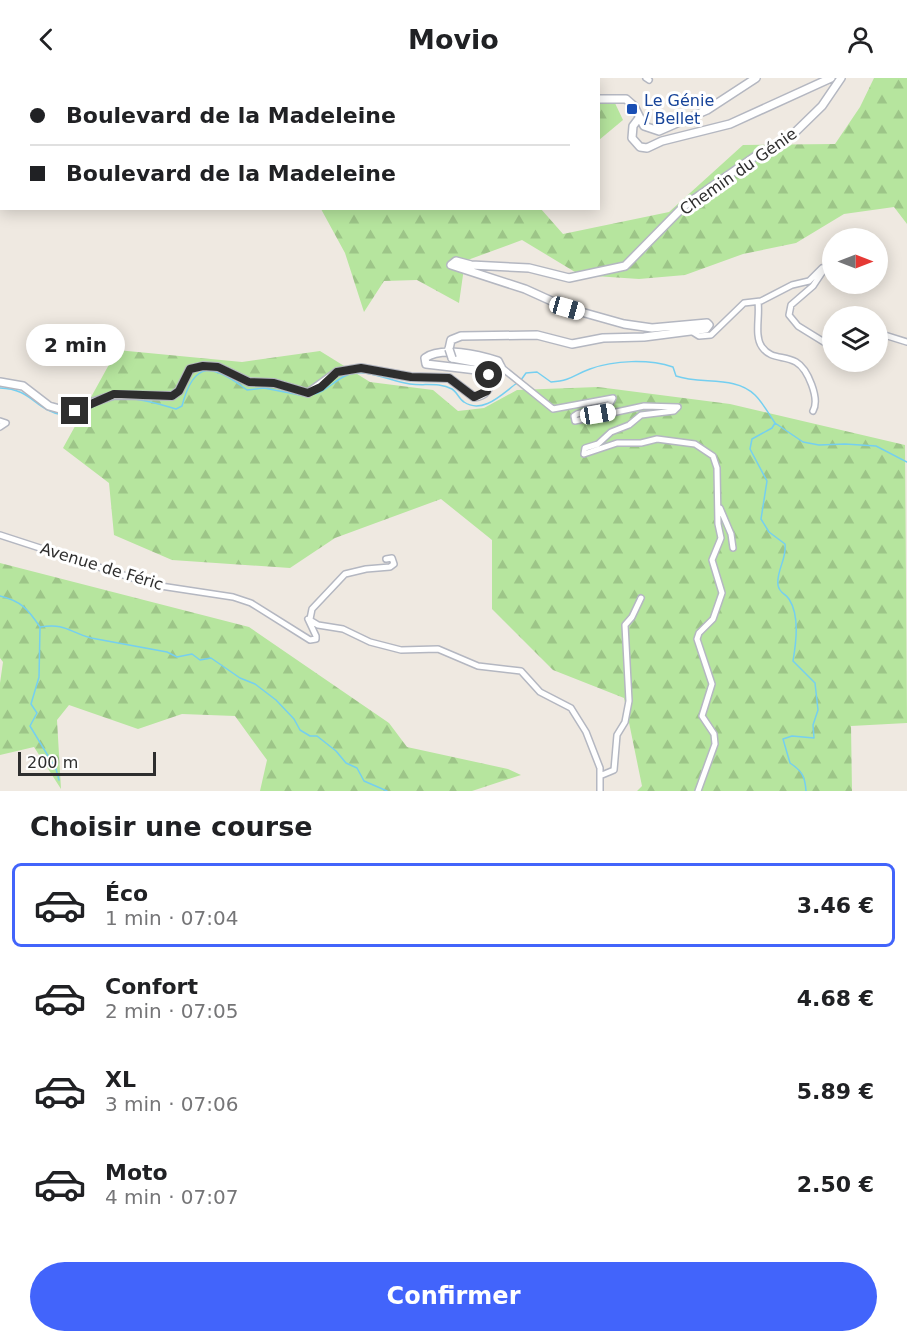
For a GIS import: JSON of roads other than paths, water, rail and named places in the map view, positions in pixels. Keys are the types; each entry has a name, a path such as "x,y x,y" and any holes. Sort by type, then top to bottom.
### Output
{"street":[{"path":"600,99 626,99 634,106 639,118 651,130 669,128 707,110 756,78"},
{"name":"Chemin du Génie","path":"639,118 632,129 632,138 637,145 647,148 662,141 730,124 831,78"},
{"name":"Chemin du Génie","path":"691,331 703,330 709,325 706,323 652,328 624,324 567,308 525,289 451,265 456,261 471,265 529,268 569,279 625,266 684,206 757,155 783,144 822,105 841,78"},
{"path":"505,369 452,358 449,349 451,340 461,336 537,335 572,344 603,338 635,338 691,331 699,336 711,335 744,303 758,302 792,285 809,281 824,268 813,286 791,304 789,315 798,326 822,341"},
{"path":"758,302 759,343 770,355 798,364 814,388 816,401 813,411"},
{"path":"888,336 907,342"},
{"path":"0,382 23,386 50,406 67,411 114,394 172,396 179,391 190,369 203,366 218,367 249,382 274,383 308,393 321,387 337,372 361,368 411,377 449,378 474,397 484,394 489,388 490,380 485,371 426,364 425,358 441,353 498,361 553,409 613,398 610,404 577,414 574,419 577,421 598,414 644,405 677,406 677,411 641,415 629,425 611,432 598,444 585,448 583,452 586,454 617,443 641,443 654,439 702,446 715,462 719,507 718,524 721,538 712,560 721,585 721,600 713,619 699,633 697,639 712,684 702,716 712,729 716,744 698,791"},
{"path":"0,421 6,423 0,428"},
{"path":"719,507 731,534 733,548"},
{"name":"Avenue de Féric","path":"0,534 154,585 233,597 250,603 314,641 316,636 307,621 310,619"},
{"path":"386,559 392,558 394,564 381,569 351,571 342,576 312,609 310,619 318,625 343,629 370,642 401,650 438,649 478,666 521,671 540,692 571,708 591,742 602,775 600,791"},
{"path":"602,775 614,770 617,735 625,722 629,701 625,625 632,617 641,598"}],"waterway":[{"path":"521,380 526,373 537,372 551,382 569,379 590,369 610,364 631,362 664,364 673,367 676,376 686,379 738,385 755,395 763,405 775,423 772,428 752,439 750,449 767,481 761,519 769,532 785,544 778,585 789,599 795,613 793,661 815,683 818,710 813,725 814,738 792,736 783,739 790,763 802,774 806,791"},
{"path":"0,388 20,392 46,409 63,415 83,412 103,402 116,399 138,400 176,409 182,406 192,380 199,373 206,371 215,371 224,375 247,390 264,388 305,396"},
{"path":"310,395 322,391 349,374 362,373 410,384 447,387 454,390 464,402 478,406 499,397 517,383"},
{"path":"775,423 803,442 819,445 876,446 907,462"},
{"path":"0,596 13,600 23,607 40,627 62,627 83,636 167,652 177,657 192,654 200,660 211,658 240,678 255,684 276,700 294,719 300,730 310,736 317,736 336,751 346,763 357,768 364,781 387,791"},
{"path":"40,628 39,677 31,704 37,713 30,726 56,769 59,780"}],"place":[{"name":"Le Génie / Bellet","path":"632,109"}]}
